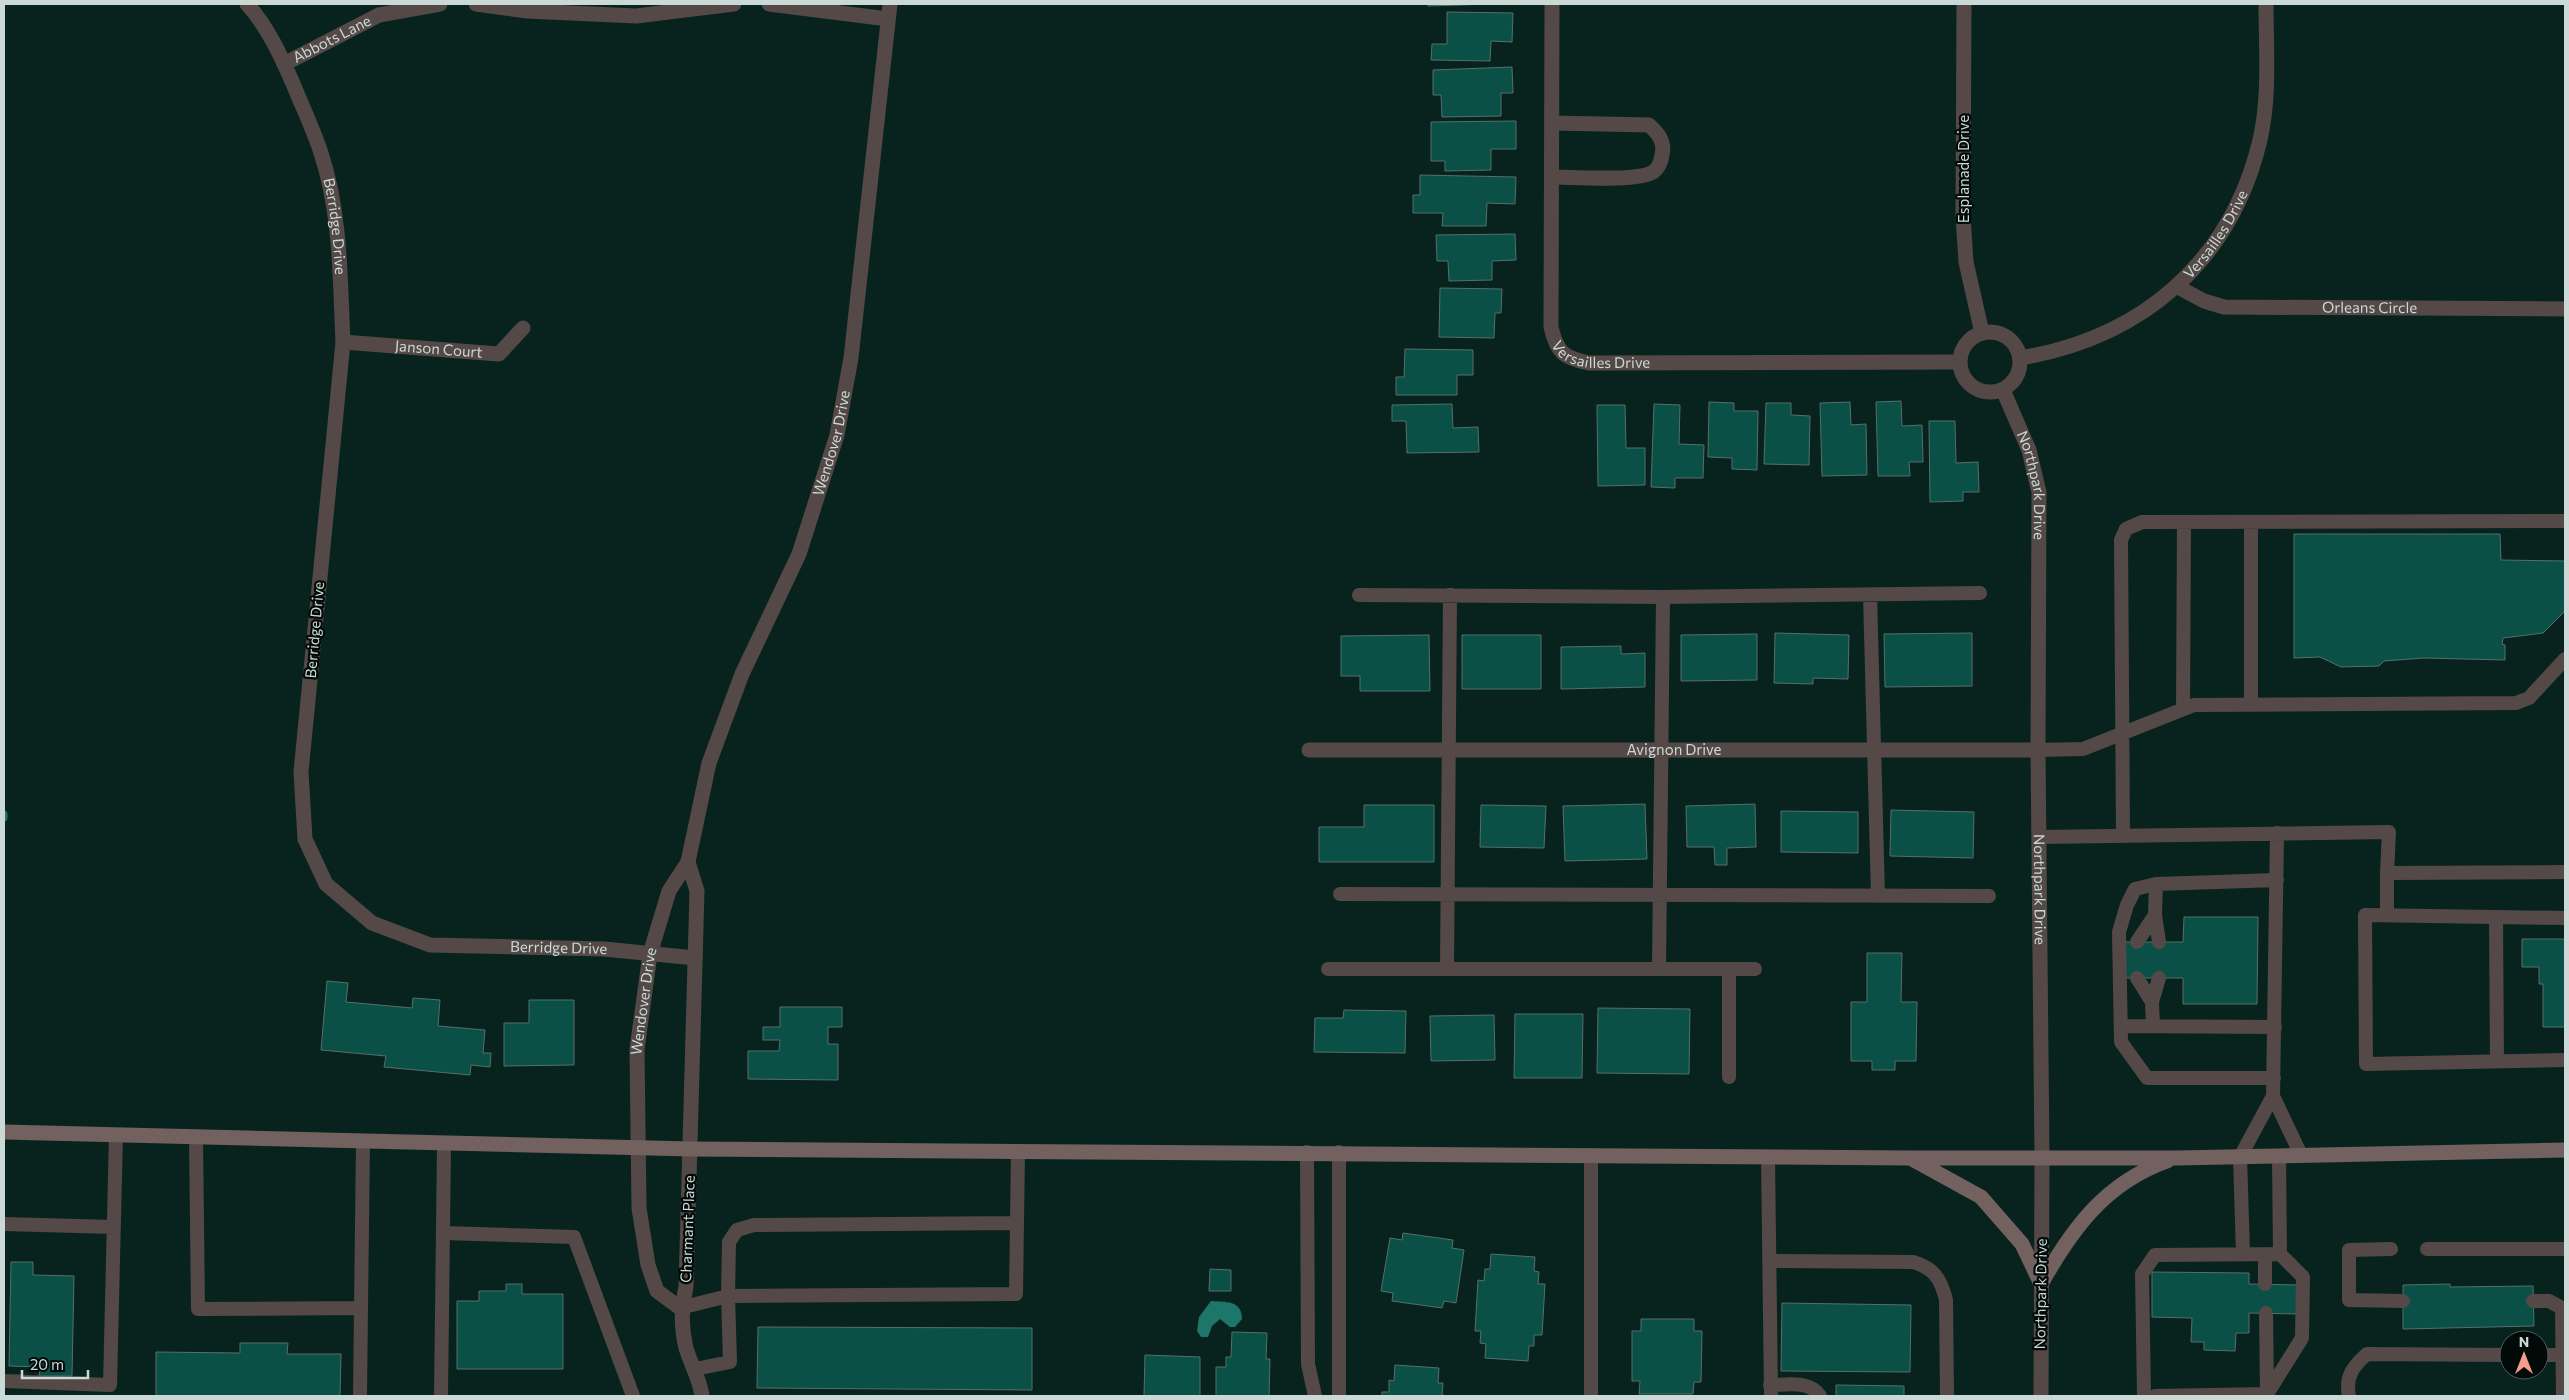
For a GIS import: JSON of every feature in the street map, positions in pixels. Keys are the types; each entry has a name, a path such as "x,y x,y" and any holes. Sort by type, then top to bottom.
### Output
{"main road":[{"path":"4,1132 444,1145 691,1149 1339,1152 1768,1157 2177,1158 2565,1150"},
{"path":"1911,1158 1981,1197 2022,1244 2041,1284"},
{"path":"2041,1284 2060,1251 2086,1215 2136,1175 2177,1158"}],"street":[{"name":"Berridge Drive","path":"247,4 256,13 284,64 322,154 334,206 340,273 343,342 301,772 305,839 326,884 372,923 430,944 604,949 695,958"},
{"name":"Abbots Lane","path":"284,64 379,15 440,4"},
{"path":"476,4 527,11 636,16 734,4"},
{"path":"769,4 889,11"},
{"name":"Versailles Drive","path":"1552,4 1551,327 1555,343 1571,360 1589,363 1959,362"},
{"name":"Esplanade Drive","path":"1964,4 1963,216 1966,262 1982,332"},
{"name":"Versailles Drive","path":"2020,358 2047,354 2096,338 2132,320 2178,287 2207,255 2226,228 2250,172 2260,139 2265,103 2266,4"},
{"name":"Wendover Drive","path":"637,1148 637,1049 650,954 669,891 688,862 709,763 742,674 799,554 837,435 851,358 889,11"},
{"path":"1552,123 1649,125 1662,139 1663,152 1660,163 1653,172 1636,177 1552,177"},
{"name":"Orleans Circle","path":"2178,287 2204,301 2224,307 2565,309"},
{"name":"Janson Court","path":"343,342 499,354 523,328"},
{"path":"1982,332 1992,332 2008,337 2014,343 2020,358 2017,376 2003,390 1988,392 1972,386 1961,373 1959,362 1963,348 1968,341 1982,332"},
{"name":"Northpark Drive","path":"2003,390 2030,450 2039,492 2038,750 2042,1158 2041,1396"},
{"name":"Avignon Drive","path":"1309,750 2038,750"},
{"name":"Wendover Drive","path":"688,862 697,891 691,1149"},
{"name":"Charmant Place","path":"637,1148 639,1208 648,1265 657,1291 680,1308"},
{"name":"Charmant Place","path":"691,1149 686,1287 680,1308 686,1348 695,1369 702,1396"}],"lane":[{"path":"2123,836 2121,540 2126,529 2142,522 2565,522"},
{"path":"2184,522 2184,709"},
{"path":"2251,522 2251,705"},
{"path":"1358,595 1663,597 1980,593"},
{"path":"1870,594 1878,896"},
{"path":"1448,969 1450,595"},
{"path":"1659,969 1663,597"},
{"path":"2038,750 2083,749 2194,705 2516,703 2529,698 2565,659"},
{"path":"2039,837 2389,832 2387,915"},
{"path":"2243,1254 2240,1157 2273,1096 2277,834"},
{"path":"2387,873 2565,872"},
{"path":"2274,1078 2147,1078 2121,1042 2119,932 2127,905 2136,889 2156,884 2277,880"},
{"path":"2155,915 2154,942 2156,884"},
{"path":"1340,894 1660,897 1988,896"},
{"path":"2565,918 2365,914 2366,1064 2565,1060"},
{"path":"2496,917 2497,1061"},
{"path":"1328,969 1755,969"},
{"path":"1730,969 1730,1077"},
{"path":"2152,1002 2154,978 2153,1026"},
{"path":"2121,1026 2275,1027"},
{"path":"2273,1096 2301,1155"},
{"path":"4,1381 110,1385 116,1135"},
{"path":"196,1137 198,1309 361,1308"},
{"path":"360,1396 363,1142"},
{"path":"441,1396 444,1145"},
{"path":"680,1308 728,1296 1016,1294 1018,1151"},
{"path":"1307,1152 1308,1364 1315,1396"},
{"path":"1339,1152 1339,1396"},
{"path":"1591,1155 1591,1396"},
{"path":"2267,1394 2302,1338 2303,1277 2280,1254 2279,1156"},
{"path":"1768,1157 1770,1390 1804,1385 1816,1390 1820,1396"},
{"path":"695,1369 730,1362 729,1242 737,1230 754,1225 1017,1223"},
{"path":"4,1224 114,1227"},
{"path":"443,1233 574,1237 632,1396"},
{"path":"2391,1249 2349,1250 2349,1300 2403,1301"},
{"path":"2427,1249 2565,1249"},
{"path":"2265,1254 2265,1284"},
{"path":"2144,1396 2142,1274 2155,1256 2280,1254"},
{"path":"1769,1261 1913,1262 1928,1266 1937,1276 1946,1300 1947,1396"},
{"path":"2533,1301 2549,1301 2562,1308 2563,1396"},
{"path":"2266,1313 2267,1394"},
{"path":"2349,1396 2348,1377 2354,1366 2367,1354 2499,1355"},
{"path":"2549,1355 2564,1355"},
{"path":"2155,1396 2267,1394"}],"shaded area":[{"path":"1211,1301 1227,1302 1236,1305 1239,1308 1242,1319 1235,1327 1230,1327 1220,1319 1212,1326 1208,1337 1201,1337 1197,1331 1199,1317"}],"building":[{"path":"1428,4 1493,4 1428,6"},
{"path":"1447,12 1513,13 1512,42 1491,41 1490,61 1431,60 1432,44 1447,44"},
{"path":"1512,67 1513,93 1501,93 1501,116 1442,117 1441,95 1433,95 1433,70"},
{"path":"1516,121 1516,149 1491,149 1491,170 1445,171 1445,161 1431,161 1431,122"},
{"path":"1420,175 1516,177 1515,204 1487,203 1486,226 1442,226 1443,213 1413,213 1413,195 1420,195"},
{"path":"1515,234 1516,260 1492,261 1492,280 1449,281 1448,261 1437,261 1436,235"},
{"path":"1440,288 1502,289 1501,313 1495,313 1494,338 1439,337"},
{"path":"1405,349 1473,350 1473,375 1457,375 1457,395 1396,395 1396,377 1404,377"},
{"path":"1901,401 1902,426 1922,425 1923,462 1909,462 1910,476 1878,476 1876,402"},
{"path":"1709,402 1734,403 1734,411 1758,411 1757,470 1732,469 1732,458 1708,457"},
{"path":"1850,402 1851,425 1866,424 1867,475 1822,476 1820,403"},
{"path":"1766,403 1791,403 1791,415 1810,416 1809,465 1764,464"},
{"path":"1452,404 1453,428 1478,427 1479,452 1407,453 1406,421 1392,421 1392,405"},
{"path":"1654,404 1680,405 1679,444 1704,445 1703,478 1675,478 1675,488 1651,487"},
{"path":"1597,405 1625,405 1626,448 1645,448 1645,485 1598,486"},
{"path":"1929,421 1955,421 1956,463 1978,462 1979,492 1963,492 1963,501 1930,502"},
{"path":"2294,534 2500,534 2501,560 2565,561 2565,611 2543,633 2503,638 2502,644 2505,645 2505,660 2424,658 2384,661 2379,666 2341,667 2320,657 2294,658"},
{"path":"1775,633 1849,635 1848,679 1813,678 1813,684 1774,683"},
{"path":"1972,633 1972,686 1885,687 1884,634"},
{"path":"1757,634 1757,680 1681,681 1681,635"},
{"path":"1429,635 1430,691 1360,691 1360,676 1341,676 1341,636"},
{"path":"1462,635 1541,635 1541,689 1462,689"},
{"path":"1621,646 1621,654 1645,653 1645,687 1561,689 1561,647"},
{"path":"1645,804 1647,859 1565,861 1563,806"},
{"path":"1755,804 1756,847 1727,848 1727,865 1715,865 1714,847 1687,847 1686,806"},
{"path":"1364,805 1434,805 1434,862 1319,862 1319,827 1364,827"},
{"path":"1481,805 1546,806 1544,848 1480,847"},
{"path":"1891,810 1974,812 1973,858 1890,856"},
{"path":"1781,811 1858,812 1858,853 1781,852"},
{"path":"2184,917 2258,917 2257,1004 2183,1004 2183,978 2125,978 2125,942 2183,942"},
{"path":"2522,939 2565,939 2565,1027 2543,1027 2543,984 2539,984 2539,967 2522,967"},
{"path":"1867,953 1902,953 1901,1002 1917,1002 1916,1061 1895,1061 1895,1070 1872,1070 1872,1061 1851,1061 1851,1002 1867,1002"},
{"path":"327,981 348,983 346,1002 412,1008 413,998 440,1000 438,1026 485,1030 483,1053 491,1053 490,1067 471,1065 470,1075 384,1067 386,1056 321,1050"},
{"path":"529,1000 574,1000 574,1065 504,1066 504,1023 529,1023"},
{"path":"780,1007 842,1007 842,1027 828,1027 828,1044 838,1044 838,1080 748,1079 748,1051 779,1051 780,1040 763,1040 763,1027 780,1027"},
{"path":"1598,1008 1690,1009 1689,1074 1597,1073"},
{"path":"1344,1010 1406,1011 1405,1053 1314,1052 1315,1018 1343,1018"},
{"path":"1515,1014 1583,1014 1582,1078 1514,1078"},
{"path":"1494,1015 1495,1060 1431,1061 1430,1016"},
{"path":"1403,1233 1453,1240 1452,1248 1464,1250 1456,1303 1444,1301 1442,1308 1392,1301 1393,1293 1381,1291 1390,1238 1402,1240"},
{"path":"1491,1254 1535,1257 1534,1271 1539,1272 1538,1284 1545,1284 1542,1335 1534,1335 1534,1346 1529,1346 1528,1361 1485,1358 1486,1344 1480,1343 1481,1331 1475,1331 1478,1280 1484,1281 1485,1269 1490,1269"},
{"path":"11,1262 33,1262 33,1275 74,1276 72,1376 39,1376 40,1367 9,1366"},
{"path":"1210,1269 1231,1270 1231,1291 1209,1291"},
{"path":"2152,1272 2249,1273 2249,1284 2298,1285 2298,1314 2249,1313 2249,1333 2236,1333 2235,1351 2204,1350 2204,1342 2191,1342 2192,1318 2152,1317"},
{"path":"506,1284 522,1284 522,1294 563,1294 563,1369 457,1369 457,1301 479,1301 479,1291 506,1291"},
{"path":"2450,1284 2450,1287 2533,1286 2534,1326 2403,1329 2403,1285"},
{"path":"1782,1303 1911,1305 1910,1372 1781,1371"},
{"path":"1641,1319 1694,1319 1694,1331 1702,1331 1701,1382 1694,1382 1693,1394 1639,1394 1640,1381 1632,1381 1632,1331 1641,1331"},
{"path":"758,1327 1032,1328 1032,1390 757,1388"},
{"path":"1232,1332 1267,1333 1266,1359 1270,1359 1269,1396 1216,1396 1216,1367 1226,1367 1226,1357 1231,1357"},
{"path":"240,1343 288,1343 287,1354 341,1354 340,1396 156,1396 156,1352 240,1353"},
{"path":"1145,1355 1200,1357 1200,1396 1144,1396"},
{"path":"1395,1365 1439,1368 1438,1383 1443,1383 1442,1395 1449,1396 1382,1396 1382,1392 1389,1392 1389,1380 1394,1381"},
{"path":"1836,1385 1904,1386 1904,1396 1836,1396"}]}
